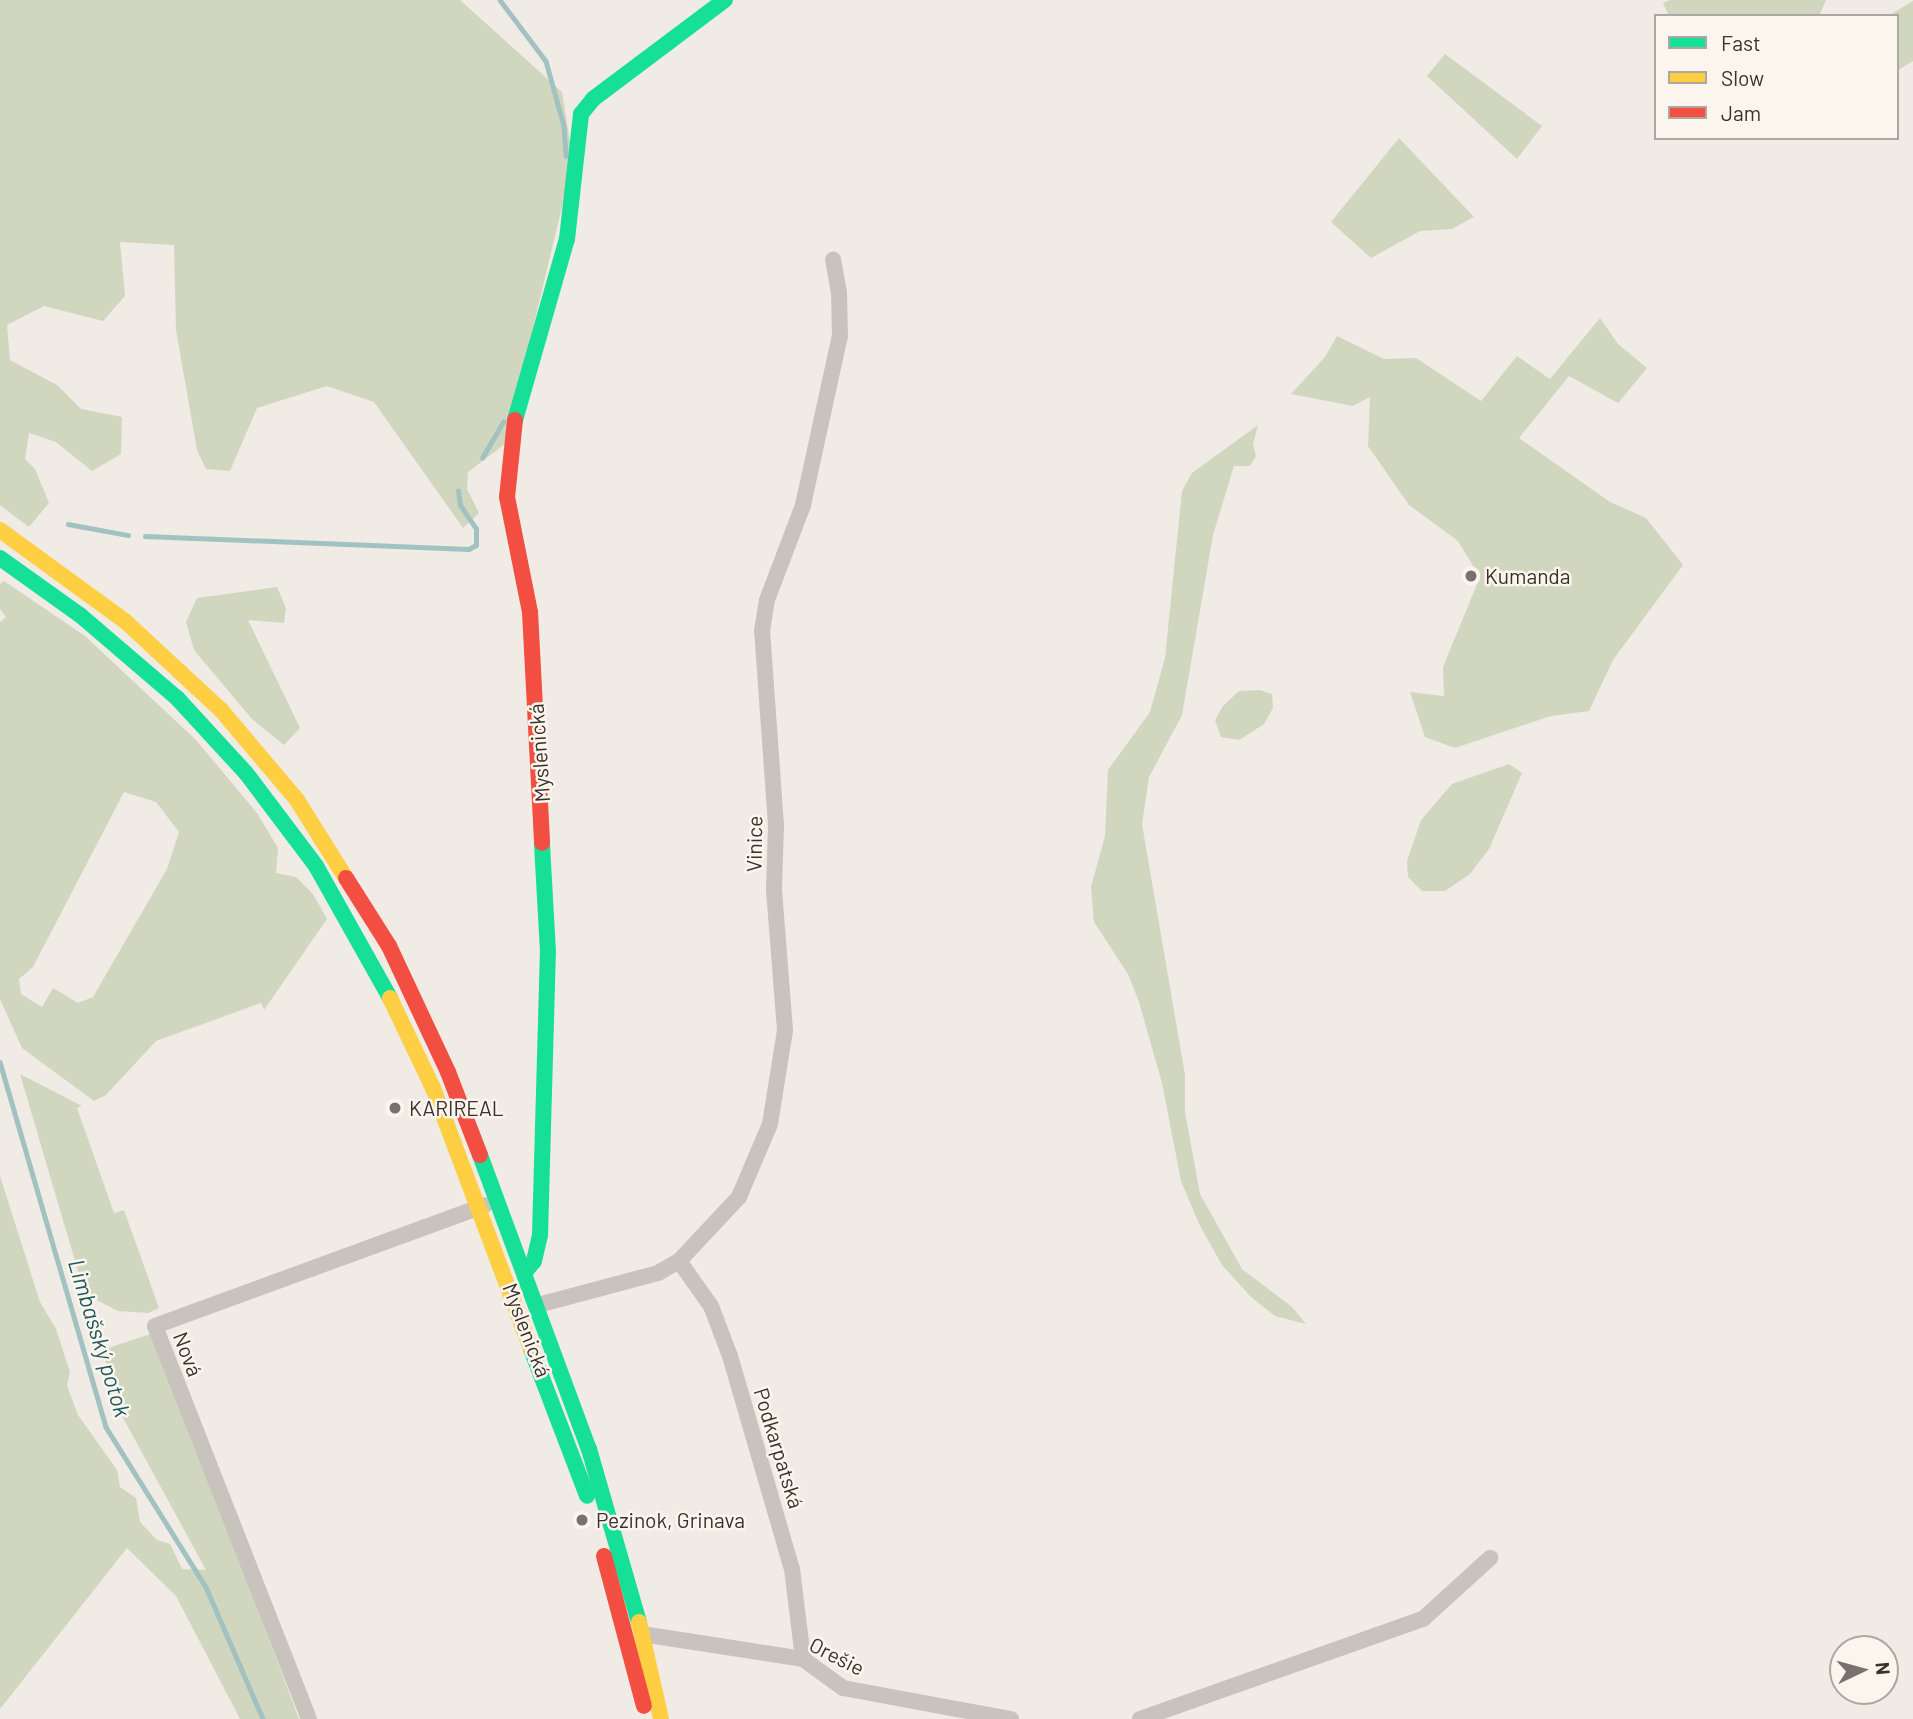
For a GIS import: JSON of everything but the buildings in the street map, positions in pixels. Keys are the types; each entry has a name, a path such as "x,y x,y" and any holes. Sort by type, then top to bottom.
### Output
{"main road":[{"name":"Myslenická","path":"525,1272 534,1261 540,1236 548,953 530,612 509,515 506,478 525,373 567,239 576,133 585,106 725,0"},
{"name":"Myslenická","path":"0,530 125,621 221,709 297,800 389,946 448,1072 538,1305 589,1449 642,1634 662,1719"},
{"name":"Myslenická","path":"0,558 80,615 146,669 226,750 316,866 369,954 428,1077 499,1255 593,1515 647,1719"},
{"path":"499,1255 525,1272"}],"street":[{"name":"Vinice","path":"538,1305 658,1273 679,1261 712,1230 748,1182 770,1124 784,1052 774,889 776,825 762,631 767,600 803,505 840,336 839,293 833,260"},
{"path":"480,1207 497,1200"},
{"name":"Nová","path":"309,1719 155,1325 480,1207"},
{"name":"Podkarpatská","path":"679,1261 711,1306 730,1356 792,1569 803,1659"},
{"path":"1140,1719 1423,1619 1490,1558"},
{"name":"Orešie","path":"642,1634 803,1659 843,1688 1011,1719"}],"green space":[{"path":"0,0 460,0 562,92 573,161 505,444 468,472 467,489 479,513 463,528 374,402 327,386 257,408 230,471 206,469 197,450 176,330 174,245 120,242 125,296 103,321 44,306 7,325 10,360 57,385 81,409 122,417 121,454 92,471 56,442 29,433 25,459 35,469 49,503 29,527 0,505"},
{"path":"1670,0 1826,0 1820,14 1668,14 1663,3"},
{"path":"1913,1 1913,61 1899,70 1899,14 1891,14"},
{"path":"1445,54 1542,126 1517,159 1427,76"},
{"path":"1399,138 1474,217 1452,229 1420,231 1371,258 1331,222"},
{"path":"1600,318 1618,344 1647,368 1618,403 1569,376 1519,438 1610,502 1646,518 1683,565 1613,660 1589,711 1551,716 1455,748 1425,737 1410,692 1444,696 1443,667 1480,577 1458,541 1409,505 1368,446 1370,397 1353,406 1291,394 1325,357 1337,336 1384,359 1416,358 1481,401 1517,356 1550,379"},
{"path":"1258,425 1253,444 1256,456 1250,466 1234,466 1213,535 1182,715 1149,777 1142,824 1185,1075 1185,1112 1200,1194 1242,1269 1292,1307 1306,1324 1275,1316 1251,1297 1222,1265 1199,1224 1181,1181 1162,1083 1139,1002 1128,974 1094,922 1091,887 1105,836 1108,770 1150,712 1165,658 1182,491 1192,473"},
{"path":"4,581 85,636 196,740 257,813 278,848 276,873 296,877 313,894 327,919 264,1010 261,1003 156,1041 106,1095 94,1101 22,1048 0,999 0,622 6,617 0,609 0,584","holes":["124,792 156,802 179,832 167,869 93,997 78,1003 53,988 42,1007 21,994 19,979 33,967"]},
{"path":"277,587 286,608 284,623 248,620 300,728 284,745 252,719 194,650 186,622 197,598"},
{"path":"1260,690 1272,694 1273,708 1264,724 1239,740 1221,737 1215,720 1223,706 1239,691"},
{"path":"1509,764 1522,773 1489,849 1470,874 1445,891 1422,891 1408,877 1407,861 1421,820 1452,784"},
{"path":"20,1074 82,1106 77,1108 114,1213 124,1210 159,1308 148,1313 118,1311 91,1297 78,1271"},
{"path":"0,1176 40,1302 56,1329 70,1372 67,1386 78,1415 117,1470 120,1487 136,1498 140,1522 157,1540 170,1544 182,1569 206,1570 122,1416 102,1350 154,1333 299,1719 240,1719 176,1596 127,1548 0,1709"}],"waterway":[{"path":"500,0 546,61 564,126 566,156"},
{"path":"482,458 503,422"},
{"path":"145,536 469,549 476,545 476,529 460,505 458,491"},
{"path":"68,524 128,535"},
{"name":"Limbašský potok","path":"0,1062 106,1427 206,1587 263,1719"}],"traffic: fast":[{"path":"515,420 567,239 581,114 593,99 725,0"},
{"path":"0,558 80,615 177,698 246,773 316,866 390,998"},
{"path":"525,1272 534,1261 540,1235 548,952 542,843"},
{"path":"480,1155 589,1449 639,1622"},
{"path":"531,1349 587,1496"}],"traffic: slow":[{"path":"0,530 125,621 221,710 297,800 346,878"},
{"path":"390,998 433,1088 531,1349"},
{"path":"639,1622 661,1719"}],"traffic: jam":[{"path":"515,420 507,497 530,612 542,843"},
{"path":"346,878 389,946 448,1072 480,1155"},
{"path":"604,1556 644,1706"}],"place":[{"name":"Kumanda","path":"1471,576"},
{"name":"KARIREAL","path":"395,1108"},
{"name":"Pezinok, Grinava","path":"582,1520"}]}
